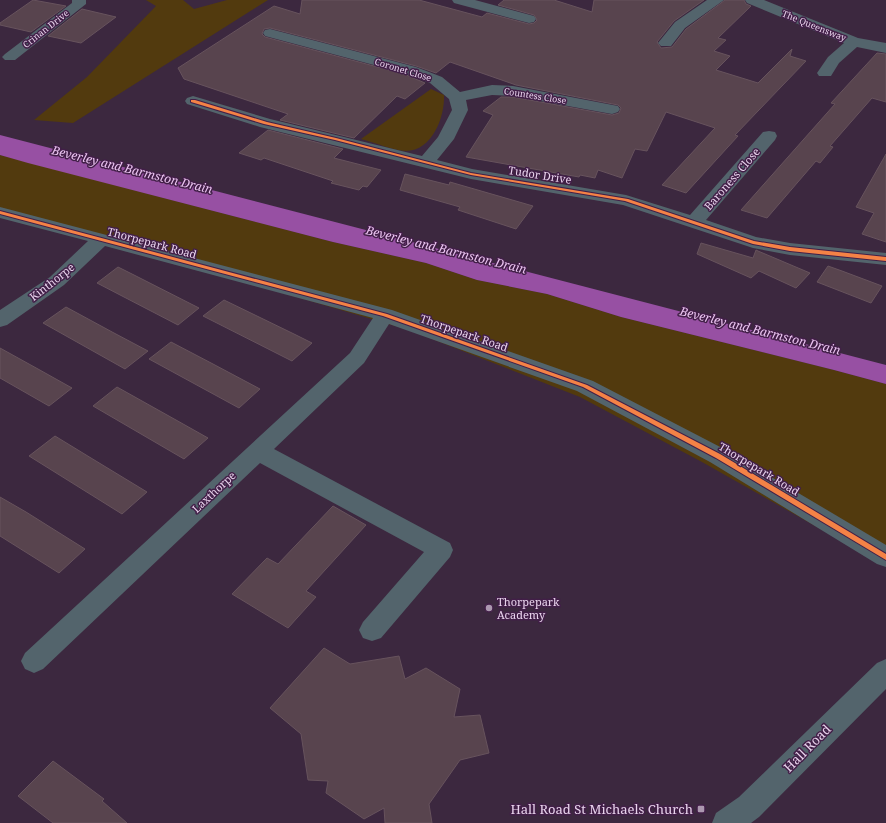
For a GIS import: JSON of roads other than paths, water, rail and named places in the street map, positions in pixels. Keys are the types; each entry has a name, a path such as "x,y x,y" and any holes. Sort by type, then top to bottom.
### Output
{"street":[{"name":"Crinan Drive","path":"10,57 79,4 79,0"},
{"path":"459,0 482,2 529,19"},
{"path":"666,43 680,25 717,0"},
{"name":"The Queensway","path":"752,0 854,42 886,48"},
{"name":"Coronet Close","path":"270,33 410,70 436,80 457,97"},
{"name":"The Queensway","path":"825,73 833,60 854,42"},
{"name":"Countess Close","path":"457,97 492,90 512,91 612,109"},
{"path":"426,162 446,139 460,110 457,97"},
{"name":"Tudor Drive","path":"193,101 266,123 471,174 626,200 753,242 790,249 886,259"},
{"name":"Baroness Close","path":"694,222 769,136"},
{"name":"Thorpepark Road","path":"0,212 385,315 585,386 718,456 886,557"},
{"name":"Kinthorpe","path":"0,320 57,281 101,240"},
{"name":"Laxthorpe","path":"34,661 357,358 385,315"},
{"path":"258,451 441,550 372,630"},
{"name":"Hall Road","path":"727,823 749,807 853,702 886,671"}],"water":[{"name":"Beverley and Barmston Drain","path":"0,135 886,365 886,384 621,317 547,294 477,280 426,263 333,242 28,163 0,155"}],"place":[{"name":"Thorpepark Academy","path":"489,608"},
{"name":"Hall Road St Michaels Church","path":"701,809"}]}
